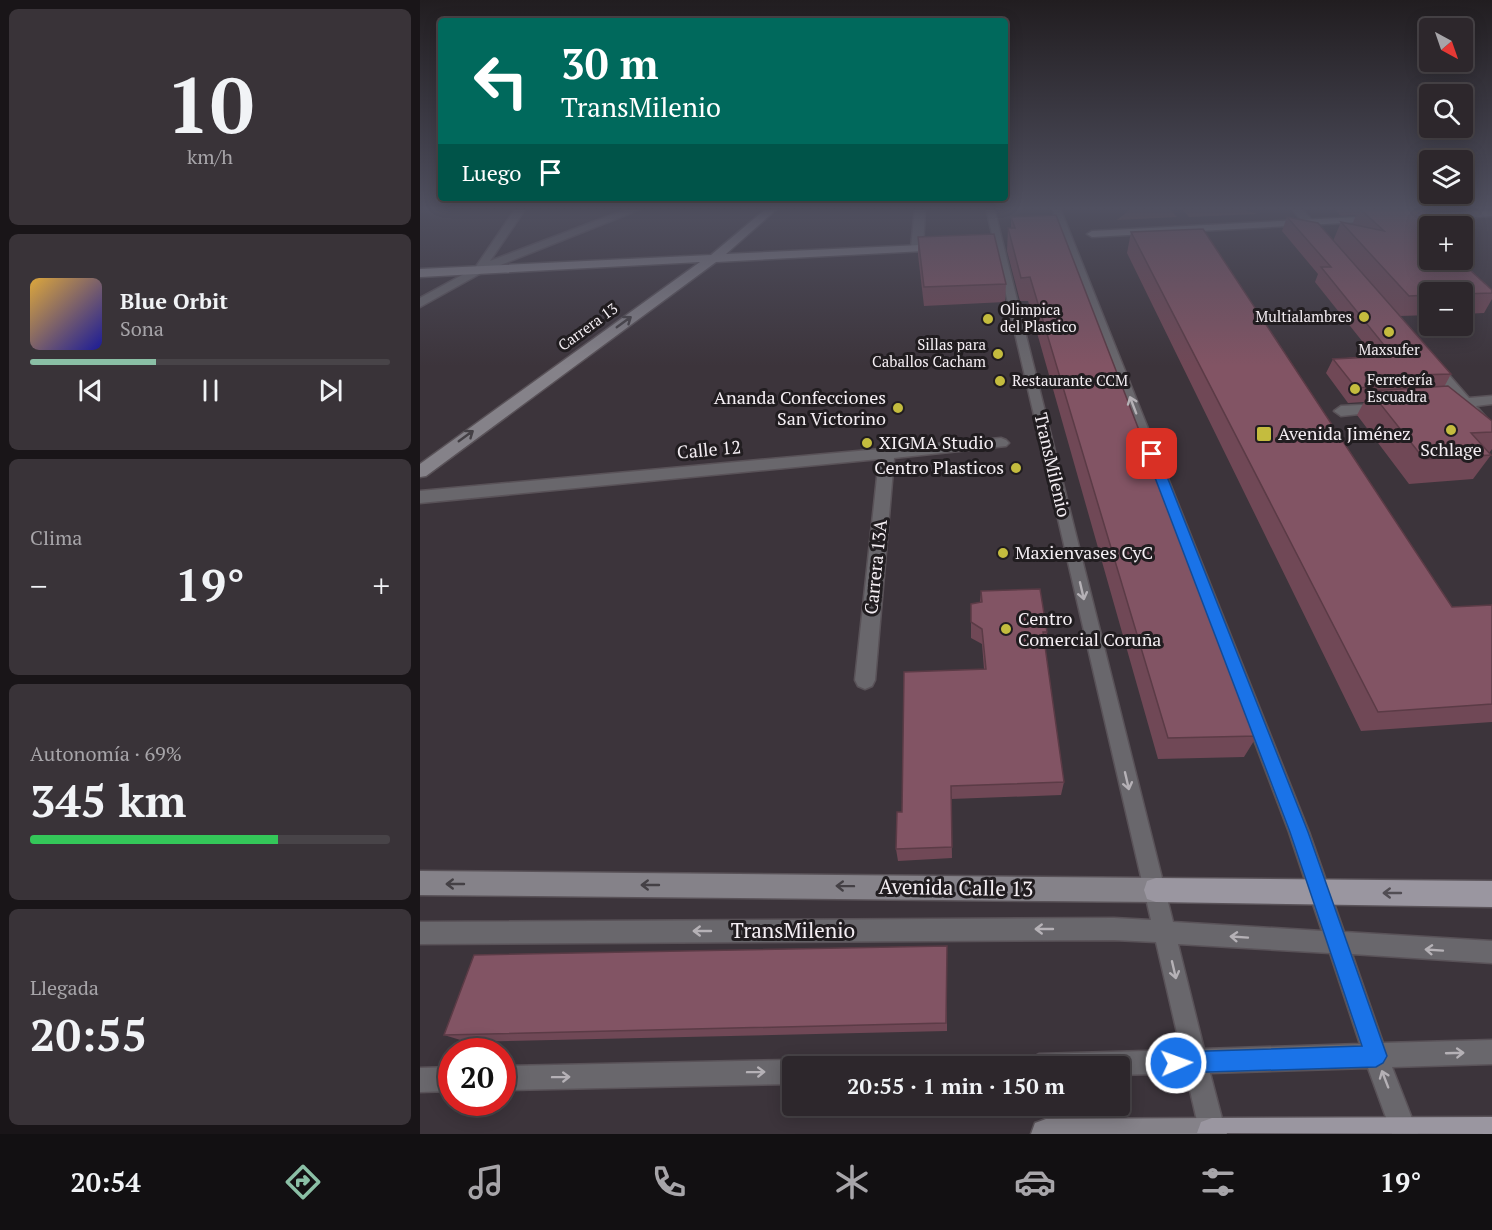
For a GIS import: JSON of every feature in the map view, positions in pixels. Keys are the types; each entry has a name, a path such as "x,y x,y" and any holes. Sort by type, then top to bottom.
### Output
{"main road":[{"name":"Avenida Calle 13","path":"1156,890 1492,894"},
{"path":"1213,1134 1492,1132"}],"street":[{"path":"479,270 485,261"},
{"path":"420,303 479,270 502,261"},
{"path":"420,273 689,261"},
{"name":"Carrera 13","path":"420,472 709,261"},
{"path":"1422,353 1492,434"},
{"path":"1443,404 1492,400"},
{"path":"1341,411 1397,407"},
{"name":"Calle 12","path":"420,497 1001,443"},
{"name":"Carrera 13A","path":"865,680 887,454"},
{"name":"Avenida Calle 13","path":"420,883 1156,890"},
{"path":"1046,1134 1213,1134"}],"lane":[{"name":"TransMilenio","path":"1003,261 1213,1134"},
{"path":"1077,261 1299,832 1405,1133"},
{"name":"TransMilenio","path":"420,933 1102,929 1492,952"},
{"path":"1130,1064 1492,1052"},
{"path":"516,1078 782,1072"},
{"path":"420,1080 438,1079"}],"building":[{"path":"921,261 1000,261 1006,284 924,287"},
{"path":"1017,261 1074,261 1257,736 1168,738 1030,277 1021,278"},
{"name":"Avenida Jiménez","path":"1146,261 1224,261 1452,607 1492,605 1492,704 1378,712"},
{"path":"1326,261 1351,261 1451,374 1418,375 1427,383 1356,388 1333,359 1372,357 1363,346 1384,345 1321,267 1331,267"},
{"path":"1377,261 1419,261 1419,270 1470,270 1492,290 1492,293 1473,294 1473,282 1419,282 1419,296 1409,296"},
{"path":"1448,386 1492,421 1492,432 1471,433 1491,455 1424,459 1370,391"},
{"path":"1040,589 1047,632 1043,632 1064,782 951,786 952,847 896,849 897,812 902,812 904,672 986,669 982,629 971,622 971,604 982,602 981,591"},
{"path":"947,946 946,1023 444,1035 474,955"}],"place":[{"name":"Multialambres","path":"1364,317"},
{"name":"Olimpica del Plastico","path":"988,319"},
{"name":"Maxsufer","path":"1389,332"},
{"name":"Sillas para Caballos Cacham","path":"998,354"},
{"name":"Restaurante CCM","path":"1000,381"},
{"name":"Ferretería Escuadra","path":"1355,389"},
{"name":"Ananda Confecciones San Victorino","path":"898,408"},
{"name":"Schlage","path":"1451,430"},
{"name":"Avenida Jiménez","path":"1264,434"},
{"name":"XIGMA Studio","path":"867,443"},
{"name":"Centro Plasticos","path":"1016,468"},
{"name":"Maxienvases CyC","path":"1003,553"},
{"name":"Centro Comercial Coruña","path":"1006,629"}],"route":[{"path":"1152,454 1299,832 1376,1056 1176,1063"}]}
